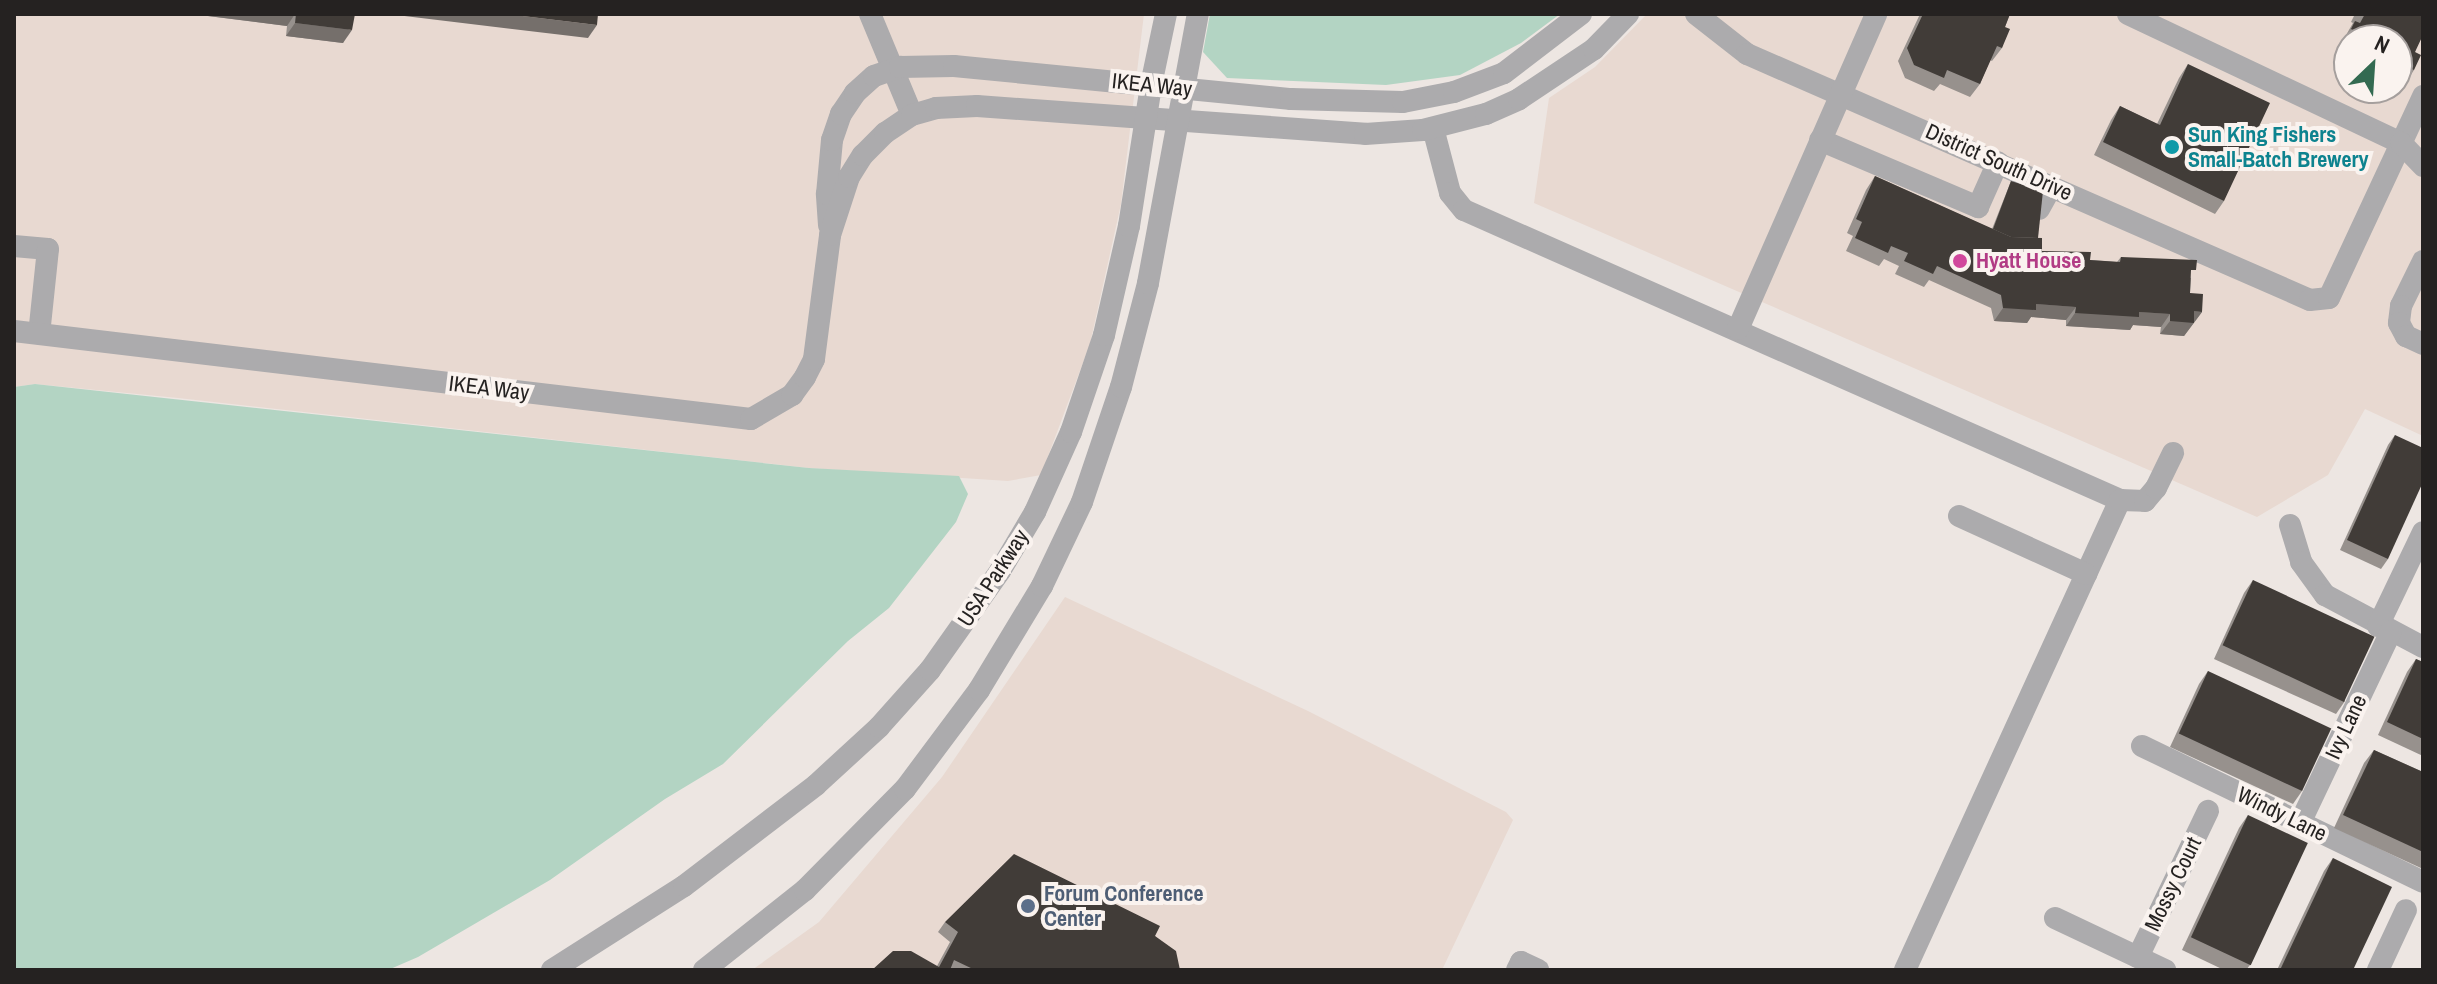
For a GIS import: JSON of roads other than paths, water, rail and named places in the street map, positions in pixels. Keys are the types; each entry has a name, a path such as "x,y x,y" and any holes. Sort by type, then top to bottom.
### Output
{"street":[{"path":"870,14 912,115"},
{"name":"USA Parkway","path":"552,970 684,886 816,785 879,727 967,622 1035,512 1088,388 1126,239 1166,14"},
{"name":"USA Parkway","path":"704,970 805,890 875,822 955,725 1027,613 1082,502 1116,406 1141,313 1198,14"},
{"name":"IKEA Way","path":"14,331 751,419 792,395 814,359 830,235 828,181 832,140 841,114 855,93 874,76 892,69 921,65 954,66 1377,103 1430,98 1476,86 1504,73 1581,14"},
{"name":"IKEA Way","path":"830,235 849,177 863,155 885,133 912,115 936,108 977,106 1365,134 1433,128 1486,114 1519,99 1558,76 1594,49 1628,14"},
{"name":"District South Drive","path":"1696,14 1747,54 2310,300 2329,298 2401,143"},
{"path":"1738,329 1876,14"},
{"path":"2128,14 2401,143 2423,166"},
{"path":"2401,143 2423,96"},
{"path":"1433,128 1450,193 1464,210 2120,500 2145,501 2156,488 2173,453"},
{"path":"1820,140 1987,211 1998,162"},
{"path":"2039,209 2052,186"},
{"path":"14,246 48,249 39,334"},
{"path":"2423,261 2401,306 2399,323 2406,336 2423,344"},
{"path":"1905,970 2120,500"},
{"path":"1959,516 2086,574"},
{"path":"2290,525 2301,562 2325,595 2423,647"},
{"name":"Ivy Lane","path":"2300,823 2423,532"},
{"name":"Windy Lane","path":"2142,746 2423,882"},
{"name":"Mossy Court","path":"2138,957 2208,811"},
{"path":"2378,970 2406,910"},
{"path":"2055,918 2165,970"},
{"path":"1517,970 1521,962 1538,970"}],"place":[{"name":"Sun King Fishers Small-Batch Brewery","path":"2172,147"},
{"name":"Hyatt House","path":"1960,261"},
{"name":"Forum Conference Center","path":"1028,906"}]}
